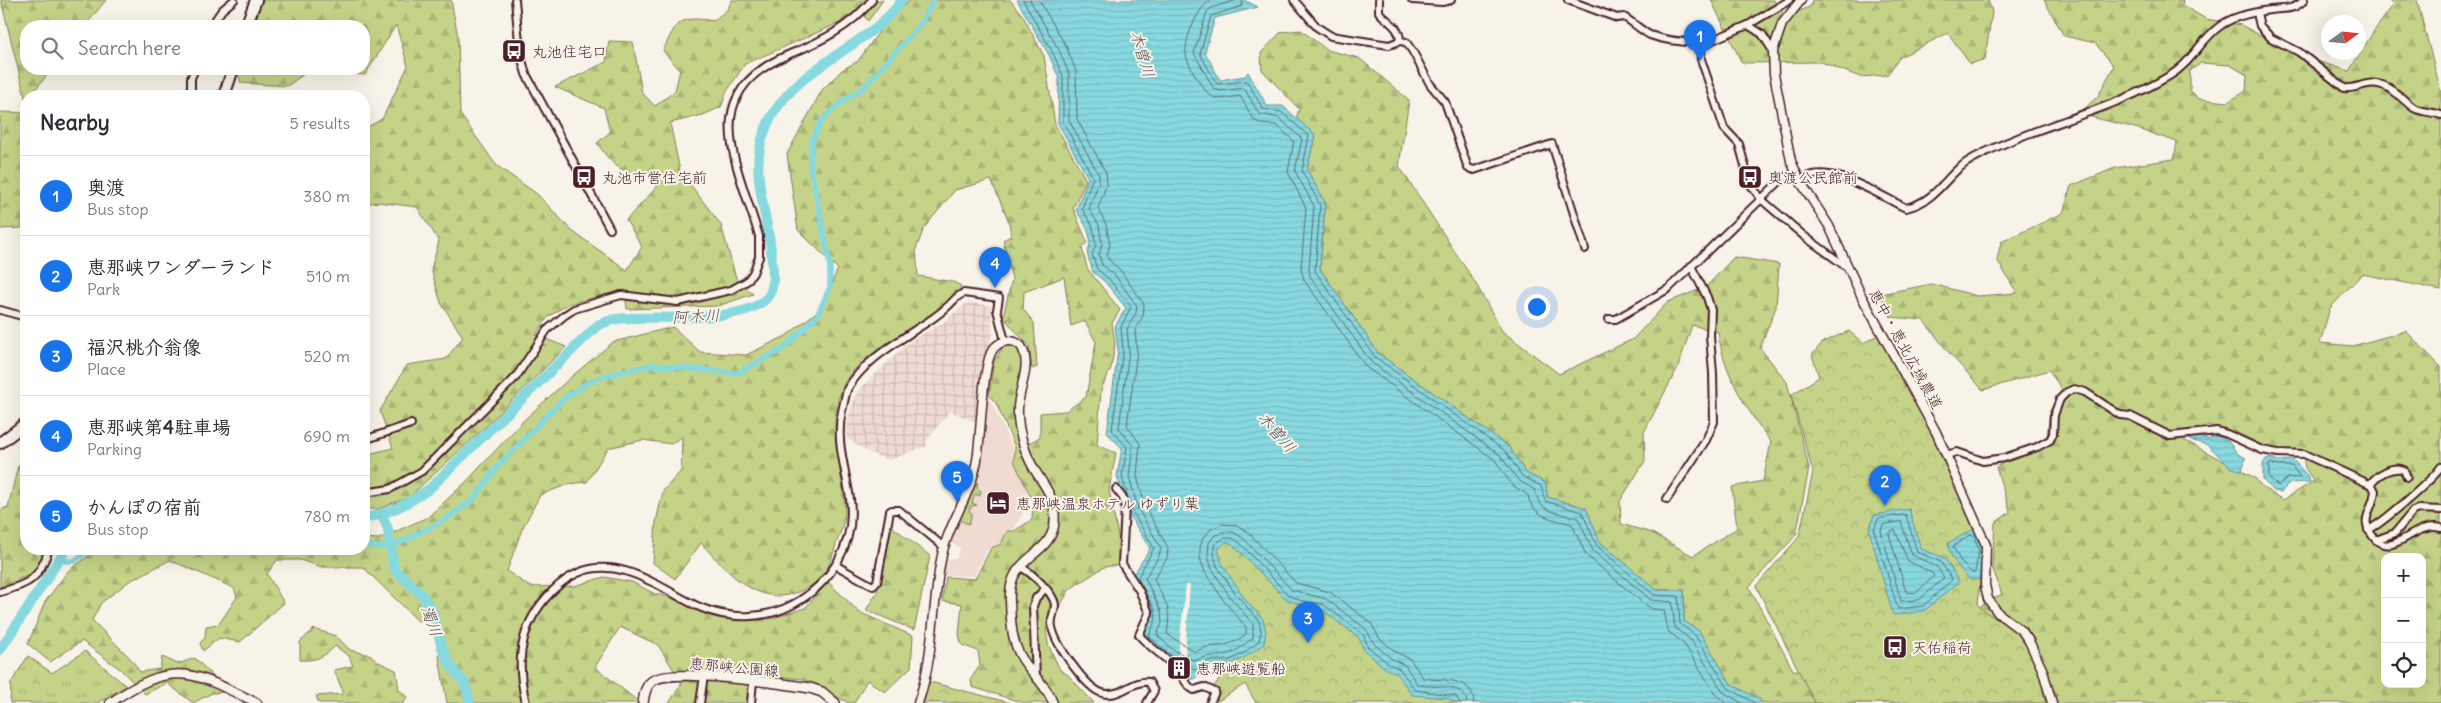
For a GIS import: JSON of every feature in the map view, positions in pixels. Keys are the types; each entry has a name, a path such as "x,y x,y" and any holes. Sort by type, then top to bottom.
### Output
{"main road":[{"path":"248,20 256,0"},
{"path":"226,90 231,75"},
{"path":"0,443 20,428"},
{"name":"恵那峡公園線","path":"643,703 647,687 651,681 658,678 704,676 810,688 822,692 835,703"}],"street":[{"path":"215,20 222,10 234,0"},
{"path":"515,0 519,46 526,74 610,229"},
{"path":"370,492 390,488 422,471 516,377 547,330 574,309 627,294 684,302 731,290 747,281 756,266 760,247 759,236 731,142 730,121 735,100 741,89 759,70 840,30 872,0"},
{"path":"1294,0 1317,27 1331,36 1389,45 1400,41 1406,42 1430,84 1445,102 1468,168 1474,170 1552,144 1586,248"},
{"path":"1379,0 1379,12 1394,25 1400,35 1400,41"},
{"path":"1412,0 1442,2 1451,0"},
{"path":"1568,0 1617,18 1624,17 1640,27 1648,35 1671,43 1708,42 1748,24 1790,0"},
{"name":"恵中・恵北広域農道","path":"1801,0 1782,24 1773,51 1774,74 1786,144 1796,173 1829,226 1862,297 1926,413 1986,545 1985,585 1988,599 1998,613 2026,636 2043,671 2052,703"},
{"path":"1800,181 1805,177 1818,175 1849,180 1906,208 1920,205 1938,192 1960,167 1974,158 2010,141 2130,98 2171,75 2195,54 2218,27 2228,20 2257,13 2294,8 2304,0"},
{"path":"2257,13 2260,26 2271,38 2299,52 2344,88 2365,82 2383,85 2393,90 2414,108 2441,115"},
{"path":"1748,24 1762,34 1773,51"},
{"path":"1701,43 1700,59 1724,128 1739,144 1750,184 1762,200 1804,236 1844,267 1848,268"},
{"path":"191,90 192,75"},
{"path":"1610,319 1616,319 1650,302 1668,289 1783,178 1796,173"},
{"path":"1667,499 1706,440 1714,422 1710,336 1711,310 1707,297 1691,266"},
{"path":"526,703 522,685 520,658 521,645 527,625 558,585 582,570 598,567 626,570 649,580 704,610 739,616 758,616 777,612 807,596 837,566 849,528 850,511 840,453 839,434 848,389 886,348 940,313 959,294 999,298 997,310 1005,341"},
{"path":"0,310 20,315"},
{"path":"918,703 929,654 944,547 969,490 975,470 988,361 996,346 1005,341 1018,343 1025,355 1026,369 1018,408 1019,423 1030,460 1050,491 1054,517 1050,536 1020,567 1012,579 1010,590 1013,638 1018,652 1053,703"},
{"path":"1946,455 1956,452 1983,461 2004,458 2038,447 2050,440 2053,434 2054,415 2060,399 2067,392 2074,389 2085,392 2120,415 2130,416 2170,436 2217,431 2262,450 2304,454 2370,484 2374,491 2365,522 2368,530 2382,546 2390,546 2420,529 2441,528"},
{"path":"370,438 411,424"},
{"path":"2368,530 2379,524 2433,478 2441,467"},
{"path":"2370,484 2378,476 2395,468 2404,470 2407,478"},
{"path":"2433,478 2441,476"},
{"path":"1116,489 1123,498 1125,507 1123,568 1139,590 1149,613 1138,636 1152,650 1176,668 1187,686 1194,690 1204,687 1215,692 1210,703"},
{"path":"2376,540 2395,533 2413,511 2418,509 2441,510"},
{"path":"837,566 873,586 877,582 890,512 892,510 899,510 944,547"},
{"path":"0,592 20,587 36,578 46,555"},
{"path":"1020,567 1033,574 1054,601 1052,630 1071,662 1089,684 1096,690 1108,694 1143,681 1149,682 1154,692 1147,703"},
{"path":"1036,678 1033,606 1036,598 1045,589"},
{"path":"110,703 148,680 175,674 204,678 257,703"},
{"path":"700,703 704,676"},
{"path":"751,703 753,681"}],"shaded area":[{"path":"968,302 991,306 993,334 982,370 980,419 974,421 950,411 926,441 927,446 889,460 868,452 846,438 848,417 857,391 910,341 942,323"},
{"path":"988,400 991,401 1025,475 1027,505 1014,529 1006,531 1001,543 988,549 974,576 943,575 945,559 956,559 961,548 949,542 979,467"}],"green space":[{"path":"1,0 106,0 90,20 20,20 20,75 47,75 35,90 23,90"},
{"path":"255,0 451,0 458,37 460,114 496,165 537,194 572,231 627,270 642,247 626,220 657,187 658,175 629,172 610,160 597,143 610,132 604,108 555,87 606,62 609,41 633,42 642,93 655,106 675,91 680,70 663,51 676,27 686,20 702,19 713,21 727,10 732,0 883,0 868,21 859,9 839,23 745,64 727,91 721,107 703,115 670,123 680,171 721,225 736,278 753,294 718,306 627,309 625,290 568,304 548,317 536,335 566,347 480,432 409,497 379,509 370,509 370,454 393,448 380,411 407,365 446,359 463,337 441,303 431,269 439,241 417,207 378,202 370,203 370,126 382,119 408,66 396,25 370,67 370,20 255,20"},
{"path":"910,0 1010,0 1023,16 1044,56 1055,124 1086,180 1073,208 1087,242 1082,248 1087,268 1120,310 1112,323 1115,344 1111,368 1101,390 1097,445 1116,453 1109,490 1119,541 1119,565 1104,567 1070,589 1046,629 1048,644 1060,670 1068,675 1094,703 1024,703 972,687 971,679 980,665 978,651 962,645 959,635 962,604 942,601 946,577 975,579 991,548 1001,544 1007,531 1014,531 1032,520 1033,502 1014,461 1015,447 996,403 989,395 994,361 1004,346 1013,344 1022,359 1022,374 1015,407 1022,447 1040,437 1040,413 1066,411 1086,397 1096,342 1085,321 1071,326 1064,277 1024,292 1023,309 1034,323 1037,367 1032,369 1029,346 1003,317 1012,279 1003,240 1011,236 1009,222 991,180 955,190 924,228 916,249 918,276 953,282 961,286 955,297 943,308 869,356 854,370 844,384 838,399 835,431 845,516 830,563 812,585 806,589 783,596 769,595 756,591 732,575 701,543 675,579 653,563 656,522 663,491 681,471 682,437 671,444 643,440 608,448 587,482 569,484 540,495 522,529 507,571 530,587 574,586 604,577 632,582 655,594 770,619 805,608 828,582 859,612 913,636 911,667 885,692 867,680 854,703 849,703 803,679 751,674 746,703 669,703 682,683 658,645 620,627 595,667 640,703 447,703 439,657 443,642 428,618 418,621 363,567 322,567 300,560 277,560 267,574 284,603 240,642 219,638 203,651 200,643 205,638 206,626 219,624 237,597 234,588 170,560 128,582 101,603 92,620 131,659 140,672 160,669 162,657 178,664 195,658 228,692 212,693 193,703 167,683 145,694 120,669 82,641 50,662 28,644 45,602 68,571 90,555 370,555 370,538 379,539 428,517 466,482 523,421 613,342 673,327 700,352 746,355 786,336 819,310 838,269 798,230 787,154 822,90 842,70 858,61 886,22"},
{"path":"1711,0 1774,0 1786,17 1811,6 1812,0 1988,0 1992,12 1985,59 1970,64 1948,33 1900,57 1887,75 1860,77 1821,62 1742,63"},
{"path":"2044,0 2183,0 2182,5 2206,19 2241,25 2295,54 2349,71 2356,60 2366,60 2366,44 2394,4 2390,0 2417,0 2441,92 2441,290 2362,274 2330,308 2320,343 2353,346 2406,331 2441,367 2441,703 1977,703 1932,634 2002,594 1992,567 1995,523 2010,512 1996,467 2047,436 2050,411 2062,390 2049,370 1983,390 1950,354 1923,320 1891,317 1880,294 1932,284 1977,296 2017,293 1997,260 2001,242 2063,213 2071,186 2115,168 2174,159 2177,142 2132,127 2079,114 2098,96 2114,66 2095,43 2064,36","holes":["2201,63 2230,65 2247,75 2246,91 2228,102 2199,99 2190,90 2190,71","2208,425 2235,432 2274,450 2302,450 2305,468 2314,481 2283,500 2263,488 2255,478 2182,439"]},
{"path":"1301,30 1327,50 1359,58 1409,100 1399,166 1476,284 1502,331 1559,374 1633,339 1668,302 1706,287 1734,257 1779,264 1776,307 1760,348 1787,382 1809,468 1796,535 1749,587 1793,670 1860,676 1926,703 1761,703 1760,700 1731,684 1699,631 1684,621 1684,590 1657,590 1600,542 1586,508 1547,497 1546,483 1526,473 1509,447 1379,354 1320,269 1325,203 1307,170 1315,135 1296,119 1299,109 1262,70 1261,53 1281,32","holes":["1692,325 1718,332 1725,362 1737,390 1771,442 1763,481 1732,487 1737,528 1693,556 1652,533 1621,524 1620,501 1645,461 1644,432 1678,367"]},
{"path":"239,75 303,75 287,86 241,83"},
{"path":"0,112 20,113 20,228 0,229"},
{"path":"1849,331 1863,343 1879,335 1925,419 1983,550 1978,605 2017,631 2029,645 2040,674 2045,703 1815,703 1756,586 1799,537 1813,472 1791,395 1819,377 1812,355 1823,342"},
{"path":"18,466 20,466 20,555 43,555 34,573 0,587 0,510 8,507"},
{"path":"975,483 978,484 977,488 981,491 980,496 975,494 972,503 977,505 972,506 969,511 972,513 969,524 959,520"},
{"path":"890,525 930,556 914,630 866,610 877,592"},
{"path":"1229,532 1466,703 1256,703 1245,684 1218,701 1212,689 1223,674 1216,663 1209,552"},
{"path":"314,629 336,636 350,650 371,655 376,661 396,670 399,690 407,696 404,703 319,703 316,696 344,694 334,670 353,666 349,656 335,646 319,658 300,660 300,642"},
{"path":"85,651 126,686 97,703 10,703 11,683 28,656 52,673"},
{"path":"930,682 1011,703 923,703"}],"water":[{"name":"木曽川","path":"1017,0 1244,0 1258,7 1215,18 1205,52 1220,80 1245,76 1248,72 1267,106 1283,106 1315,135 1307,170 1325,203 1320,269 1379,354 1509,447 1526,473 1546,483 1547,497 1586,508 1600,542 1657,590 1684,590 1684,621 1699,631 1731,684 1761,700 1761,703 1457,703 1446,698 1412,695 1397,673 1386,669 1364,650 1359,638 1321,609 1301,605 1286,599 1231,543 1226,542 1218,549 1222,564 1247,602 1263,619 1266,631 1264,644 1238,661 1225,665 1209,666 1194,679 1189,679 1190,673 1187,670 1166,658 1141,637 1151,620 1150,612 1131,578 1150,549 1128,513 1117,476 1122,448 1107,433 1118,350 1115,326 1126,308 1105,282 1093,272 1087,253 1090,242 1088,231 1076,210 1088,178 1058,123 1059,78 1049,55"},
{"path":"2196,436 2207,439 2217,436 2228,441 2238,454 2246,458 2242,470 2231,468 2208,445 2189,440 2189,437"},
{"path":"2272,458 2278,461 2293,460 2308,476 2310,482 2290,483 2281,492 2274,491 2263,480 2263,464 2266,459"},
{"path":"1909,509 1921,549 1945,558 1959,582 1924,611 1893,615 1869,530 1874,515"},
{"path":"1976,528 1984,550 1979,580 1969,579 1962,571 1953,558 1948,543"}],"pier":[{"path":"1186,585 1190,585 1184,668 1177,664"}],"waterway":[{"name":"阿木川","path":"370,517 398,507 429,489 598,325 616,319 724,315 745,310 762,303 771,291 773,284 770,242 758,169 759,151 764,133 773,114 786,96 801,81 873,30 889,16 902,0"},
{"path":"370,546 381,547 397,544 441,522 473,500 499,465 562,400 587,383 608,375 651,365 737,373 783,349 817,316 830,287 830,265 810,164 812,141 822,120 844,100 862,89 919,26 934,0"},
{"name":"濁川","path":"382,515 388,529 394,569 422,595 432,610 442,648 450,665 465,684 470,703"},
{"name":"阿木川","path":"0,650 62,555"},
{"path":"59,561 74,561 83,555"}],"place":[{"name":"丸池住宅口","path":"514,51"},
{"name":"奥渡","path":"1700,61"},
{"name":"丸池市営住宅前","path":"584,177"},
{"name":"奥渡公民館前","path":"1750,177"},
{"name":"恵那峡第4駐車場","path":"995,288"},
{"name":"かんぽの宿前","path":"957,502"},
{"name":"恵那峡温泉ホテル ゆずり葉","path":"998,503"},
{"name":"恵那峡ワンダーランド","path":"1885,506"},
{"name":"福沢桃介翁像","path":"1308,643"},
{"name":"天佑稲荷","path":"1895,647"},
{"name":"恵那峡遊覧船","path":"1179,668"}]}
